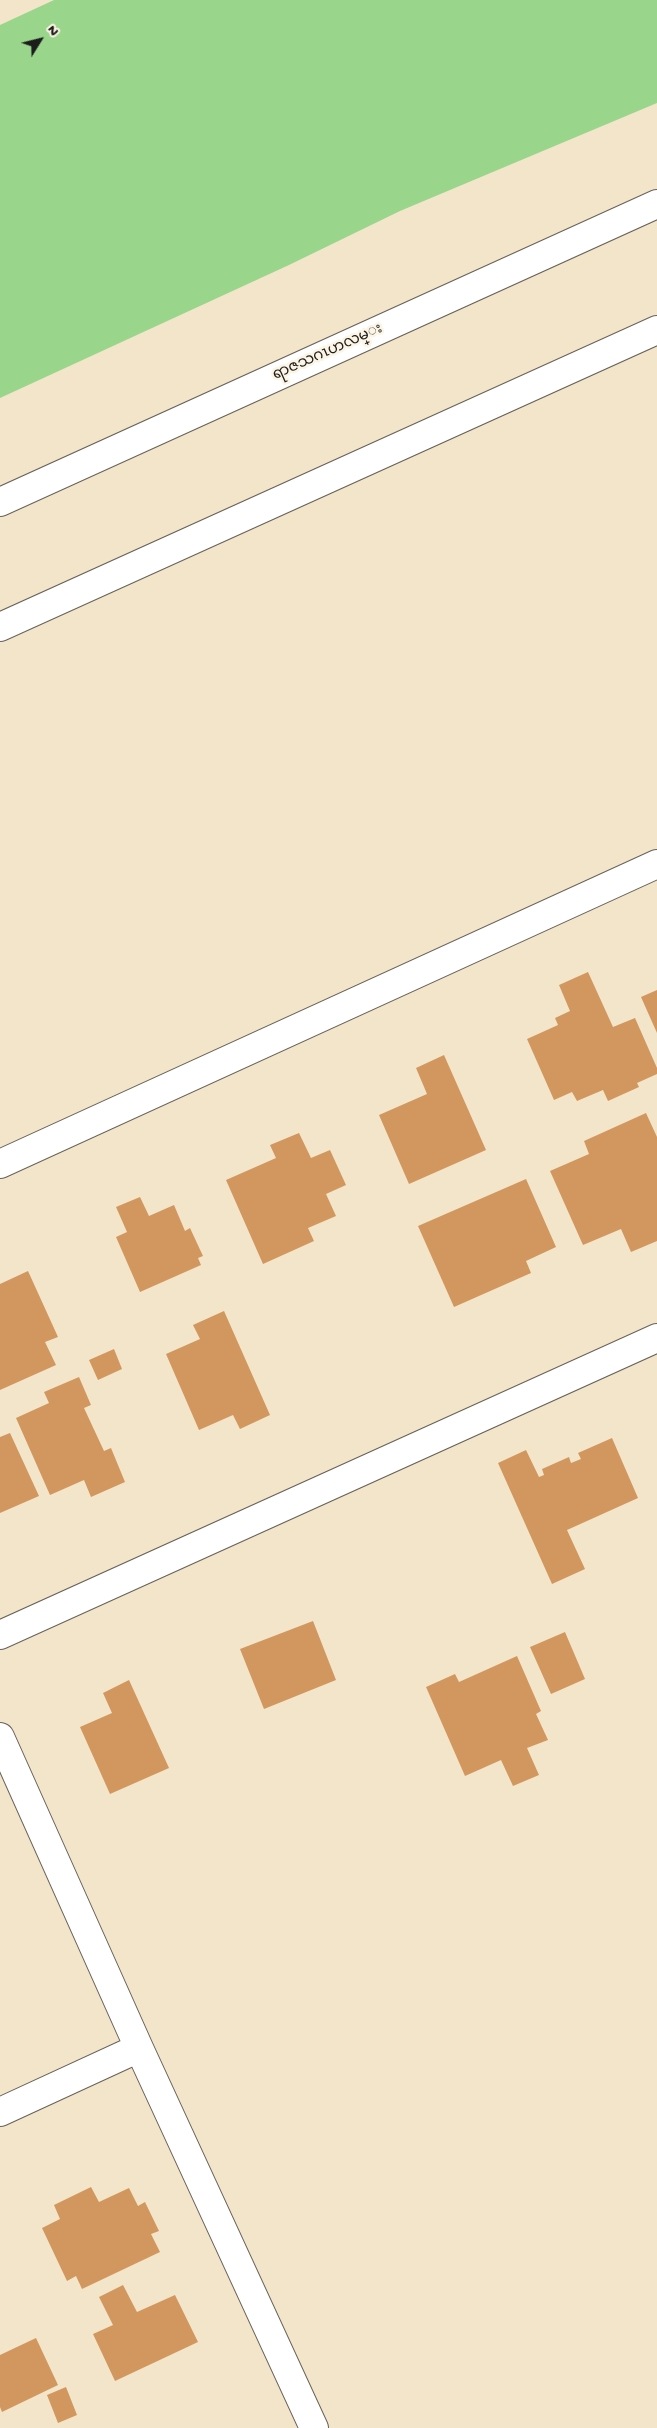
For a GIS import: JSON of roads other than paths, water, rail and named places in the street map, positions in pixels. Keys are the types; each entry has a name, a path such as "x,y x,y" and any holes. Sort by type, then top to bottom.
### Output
{"street":[{"name":"ရာဇသဂၤဟလမ္း","path":"0,502 657,204"},
{"path":"0,627 657,330"},
{"path":"0,1164 657,864"},
{"path":"0,1635 657,1338"},
{"path":"0,1737 139,2048 314,2428"},
{"path":"0,2112 139,2048"}]}
